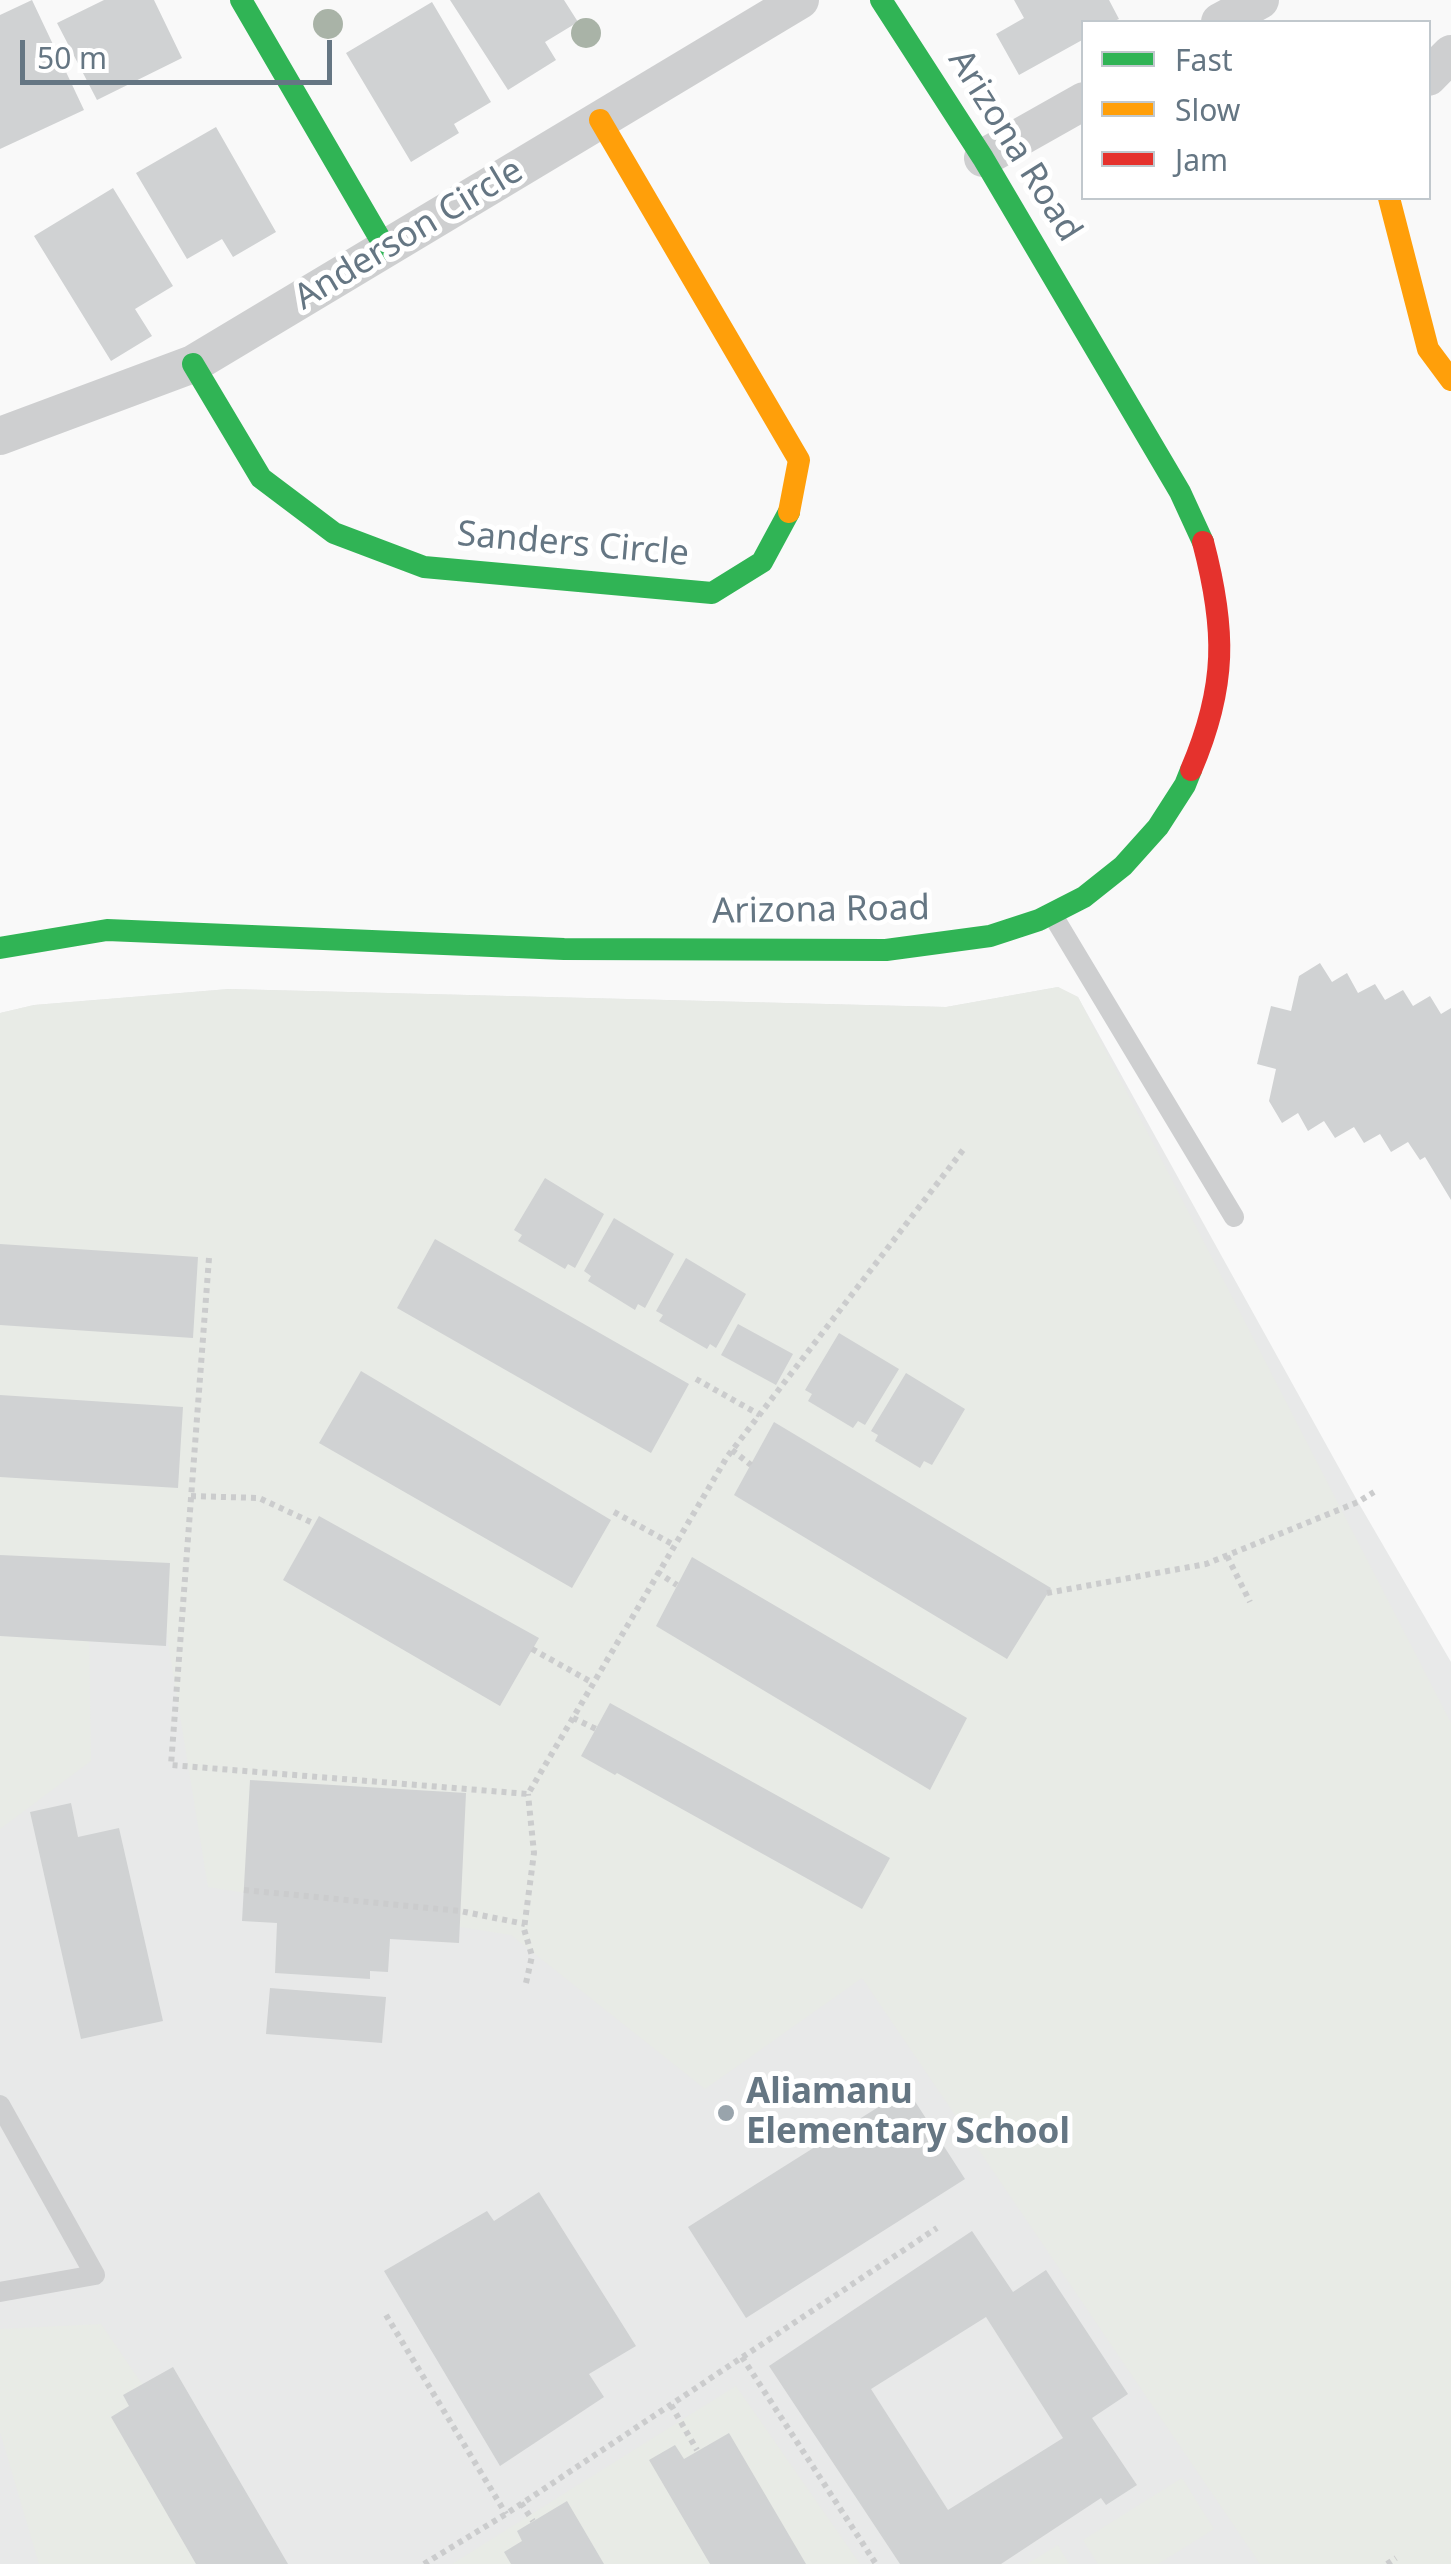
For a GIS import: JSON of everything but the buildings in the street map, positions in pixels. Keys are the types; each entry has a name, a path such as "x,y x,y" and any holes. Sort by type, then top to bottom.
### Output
{"street":[{"path":"241,0 386,249"},
{"name":"Anderson Circle","path":"0,436 194,364 800,0"},
{"name":"Arizona Road","path":"0,948 107,930 564,949 886,950 990,936 1052,913 1084,896 1124,866 1158,828 1185,785 1205,738 1213,706 1221,638 1215,587 1202,538 1180,492 983,158 882,0"},
{"path":"1224,20 1260,0"},
{"path":"1431,74 1451,54"},
{"path":"983,158 1081,103"},
{"name":"Sanders Circle","path":"194,364 262,478 334,533 424,567 712,594 762,562 790,513 799,460 600,120"},
{"path":"1390,200 1451,380"}],"lane":[{"path":"1052,913 1234,1217"},
{"path":"0,2105 96,2274 0,2292"}],"path":[{"path":"526,1983 532,1956 525,1924 534,1852 528,1794 732,1450 963,1150"},
{"path":"209,1258 170,1765 528,1794"},
{"path":"696,1380 760,1414"},
{"path":"732,1450 751,1465"},
{"path":"1047,1593 1206,1564 1374,1492"},
{"path":"191,1496 259,1498 315,1524"},
{"path":"614,1512 674,1545"},
{"path":"1227,1556 1250,1602"},
{"path":"657,1572 678,1585"},
{"path":"532,1649 594,1683"},
{"path":"572,1718 596,1729"},
{"path":"244,1890 460,1911 525,1924"},
{"path":"424,2564 506,2514 938,2228"},
{"path":"386,2315 506,2514"},
{"path":"742,2357 876,2564"},
{"path":"671,2405 697,2450"},
{"path":"521,2503 533,2521"},
{"path":"1388,2564 1396,2558"}],"shaded area":[{"name":"Aliamanu Elementary School","path":"1058,987 1078,997 1451,1662 1451,2564 0,2564 0,1013 34,1005 229,989 946,1007"},
{"name":"Aliamanu Elementary School","path":"1058,987 1078,997 1451,1723 1451,2564 1260,2564 862,1978 705,2089 511,1935 208,1887 166,1630 89,1630 91,1761 0,1829 0,1013 34,1005 229,989 946,1007"},
{"path":"101,2324 265,2564 39,2564 0,2432 0,2329"},
{"path":"736,2386 860,2564 452,2564"},
{"path":"1182,2478 1214,2529 1158,2564 1098,2564 1083,2540"},
{"path":"1058,2545 1069,2564 1027,2564"}],"traffic: fast":[{"path":"241,0 386,249"},
{"path":"881,0 983,158 1180,492 1203,542"},
{"path":"193,364 261,478 334,533 424,567 712,593 762,562 789,512"},
{"path":"0,948 107,930 564,949 886,950 990,936 1039,920 1084,897 1123,866 1158,827 1191,770"}],"traffic: slow":[{"path":"600,120 799,460 789,512"},
{"path":"1390,200 1428,349 1451,380"}],"traffic: jam":[{"path":"1191,770 1211,711 1219,657 1216,603 1203,542"}],"place":[{"name":"Aliamanu Elementary School","path":"726,2113"}]}
